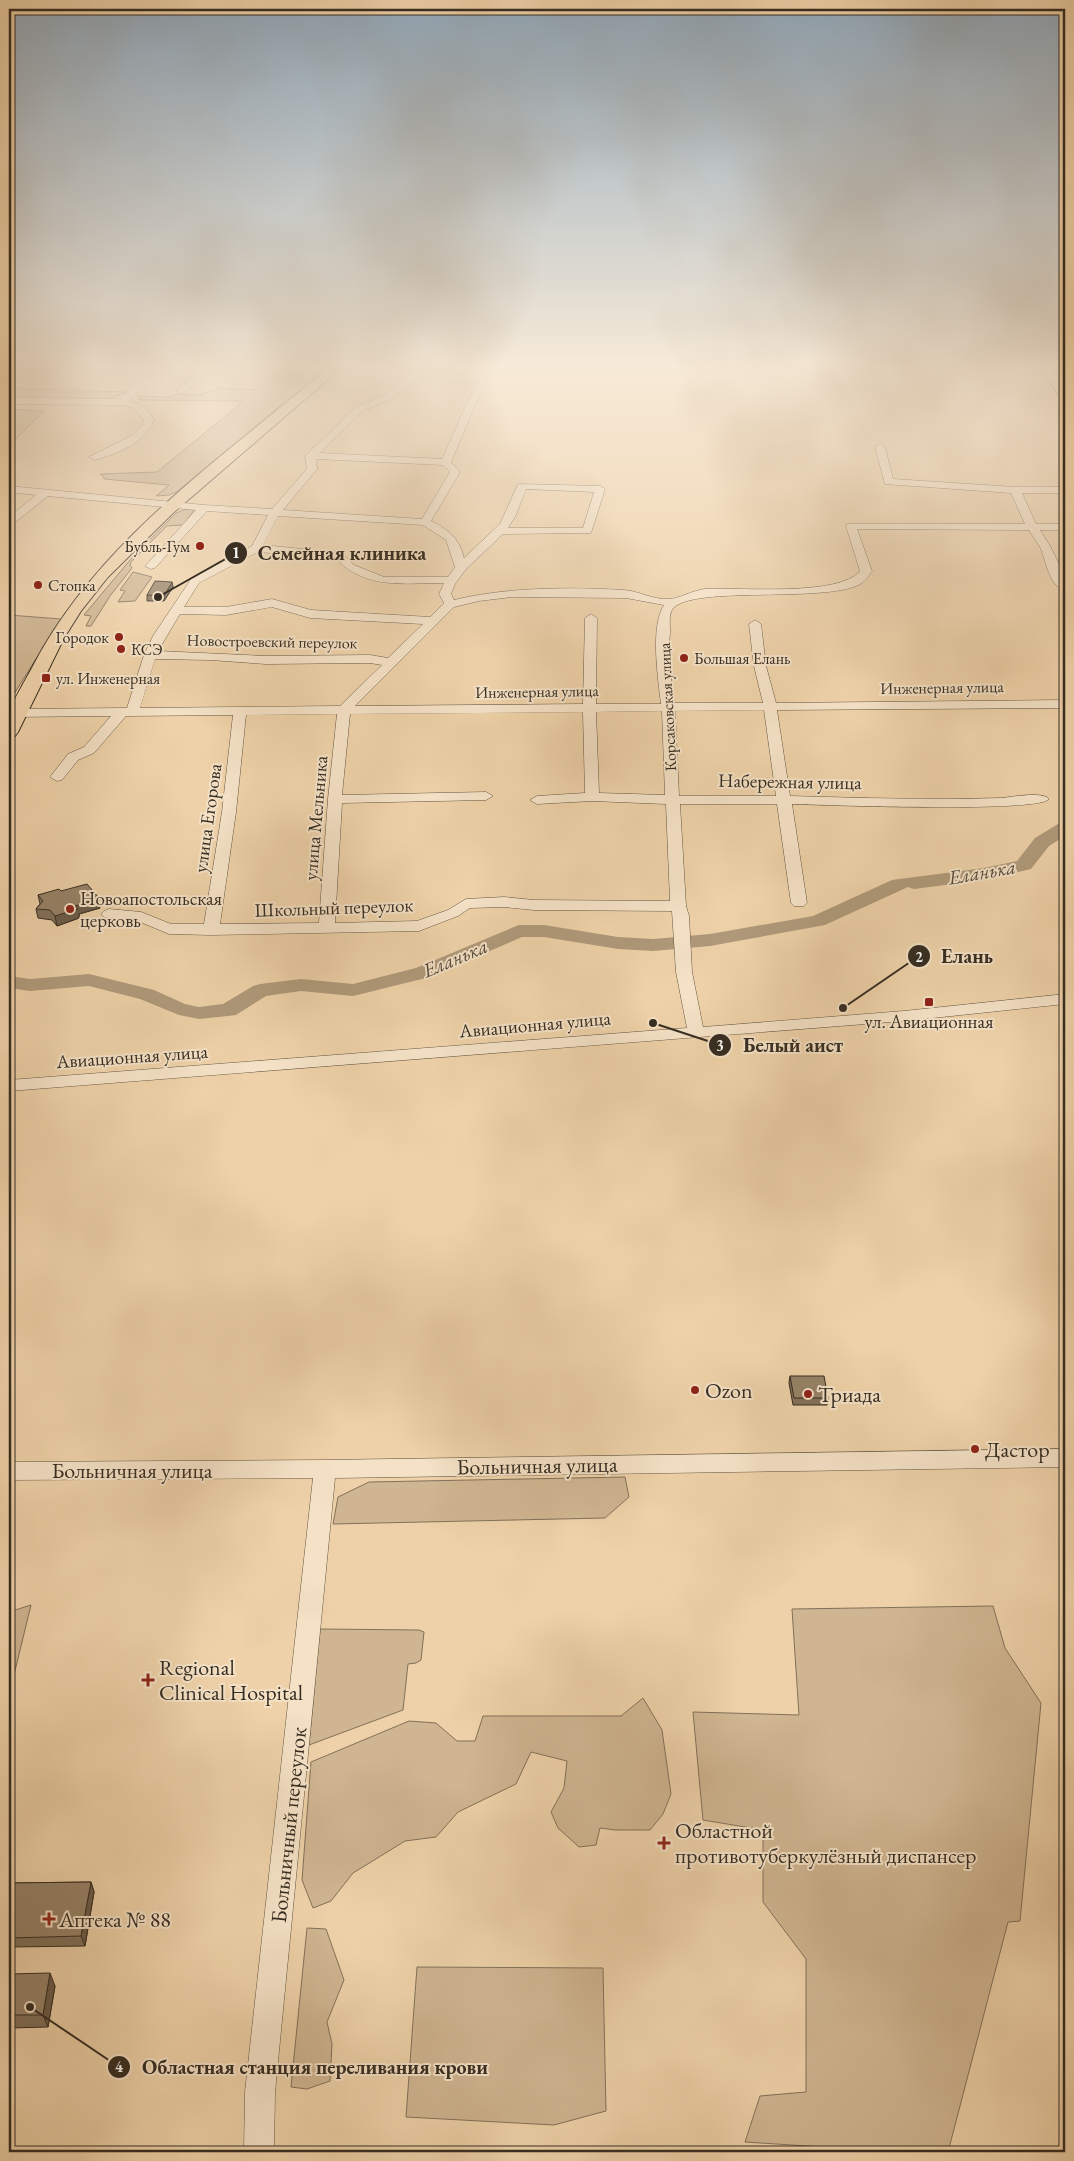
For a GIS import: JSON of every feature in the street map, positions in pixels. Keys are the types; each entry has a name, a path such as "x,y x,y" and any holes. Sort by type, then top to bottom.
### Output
{"main road":[{"path":"9,732 13,713 52,645 76,608 136,539 172,505 221,464"}],"street":[{"path":"57,777 73,757 89,750 127,712 150,655 195,581 256,548 276,512 312,469 311,464"},
{"path":"425,522 446,491 455,472 448,464"},
{"path":"884,464 889,482 1015,490 1065,490"},
{"path":"450,604 444,594 449,580 460,566 500,531 513,512 522,486 600,489 587,531 500,531"},
{"path":"9,489 204,508 425,522 450,535 458,551 460,566"},
{"path":"1015,490 1032,527 1045,546 1058,579 1065,587"},
{"path":"9,522 46,492"},
{"path":"151,566 204,508"},
{"path":"344,710 450,604 478,597 513,592 626,594 671,603 705,592 824,590 850,585 861,579 866,570 852,536 851,526 1065,527"},
{"path":"256,548 338,555 350,567 382,580 449,580"},
{"path":"176,610 226,611 272,603 310,614 434,621"},
{"name":"Корсаковская улица","path":"671,603 665,612 662,657 668,708 683,963 696,1032"},
{"path":"591,618 589,708 592,797"},
{"path":"755,624 760,666 770,706 799,903"},
{"name":"Новостроевский переулок","path":"150,655 210,656 266,660 370,660 393,663"},
{"name":"Инженерная улица","path":"13,713 1065,704"},
{"name":"улица Мельника","path":"327,928 335,800 344,710"},
{"name":"улица Егорова","path":"211,930 229,812 240,711"},
{"path":"335,800 486,796"},
{"name":"Набережная улица","path":"537,800 592,797 889,803 1003,802 1042,799"},
{"name":"Школьный переулок","path":"109,914 141,918 169,929 211,930 419,926 453,913 466,904 504,902 679,911"},
{"name":"Авиационная улица","path":"9,1086 400,1057 904,1016 1065,1000"},
{"name":"Больничная улица","path":"9,1471 325,1469 1065,1458"},
{"name":"Больничный переулок","path":"259,2152 260,2092 325,1469"}],"shaded area":[{"path":"167,464 213,464 176,492 169,495 156,496 169,485 104,479 100,474 157,472"},
{"path":"186,509 194,510 183,525 167,526 131,562 132,568 110,596 91,626 86,626 91,616 84,615 130,560 176,513"},
{"path":"133,572 152,577 135,601 118,602 125,591 120,590"},
{"path":"9,615 61,619 9,702"},
{"path":"625,1477 629,1497 605,1518 333,1524 338,1497 369,1482"},
{"path":"31,1605 12,1683 9,1683 9,1612"},
{"path":"993,1606 1005,1648 1041,1703 1020,1921 1008,1922 948,2152 900,2152 745,2142 760,2096 806,2092 806,1959 763,1902 763,1830 703,1820 693,1712 799,1715 792,1609"},
{"path":"320,1629 419,1630 424,1632 421,1660 408,1664 403,1710 309,1745"},
{"path":"643,1698 662,1730 671,1794 663,1814 650,1830 600,1828 596,1845 579,1847 558,1828 551,1812 564,1788 567,1761 531,1752 516,1784 458,1812 436,1837 405,1841 353,1873 331,1901 313,1908 302,1880 311,1762 409,1721 436,1723 457,1741 475,1741 483,1716 621,1716"},
{"path":"307,1928 326,1929 344,1980 327,2022 332,2044 330,2081 307,2089 291,2087"},
{"path":"417,1967 603,1968 606,2111 554,2125 406,2117"}],"building":[{"path":"155,581 172,582 164,596 147,595"},
{"path":"87,884 99,898 75,906 78,909 55,916 50,910 36,909 43,901 38,895"},
{"name":"Триада","path":"790,1376 824,1376 828,1398 794,1398"},
{"name":"Аптека № 88","path":"91,1882 81,1936 9,1938 9,1883"},
{"path":"50,1973 43,2015 9,2015 9,1974"}],"waterway":[{"name":"Еланька","path":"914,883 984,874 1024,865 1042,842 1065,828"},
{"name":"Еланька","path":"9,982 30,985 89,980 147,994 179,1009 199,1013 228,1010 260,990 301,985 353,990 423,973 519,931 544,931 618,943 653,945 710,940 818,921 892,886 901,884"}],"place":[{"name":"Бубль-Гум","path":"200,546"},
{"name":"Стопка","path":"38,585"},
{"name":"Семейная клиника","path":"158,597"},
{"name":"Городок","path":"119,637"},
{"name":"КСЭ","path":"121,649"},
{"name":"Большая Елань","path":"684,658"},
{"name":"ул. Инженерная","path":"46,678"},
{"name":"Новоапостольская церковь","path":"70,909"},
{"name":"ул. Авиационная","path":"929,1002"},
{"name":"Елань","path":"843,1008"},
{"name":"Белый аист","path":"653,1023"},
{"name":"Ozon","path":"695,1390"},
{"name":"Триада","path":"808,1394"},
{"name":"Дастор","path":"975,1449"},
{"name":"Regional Clinical Hospital","path":"148,1680"},
{"name":"Областной противотуберкулёзный диспансер","path":"664,1843"},
{"name":"Аптека № 88","path":"49,1919"},
{"name":"Областная станция переливания крови","path":"30,2007"}]}
